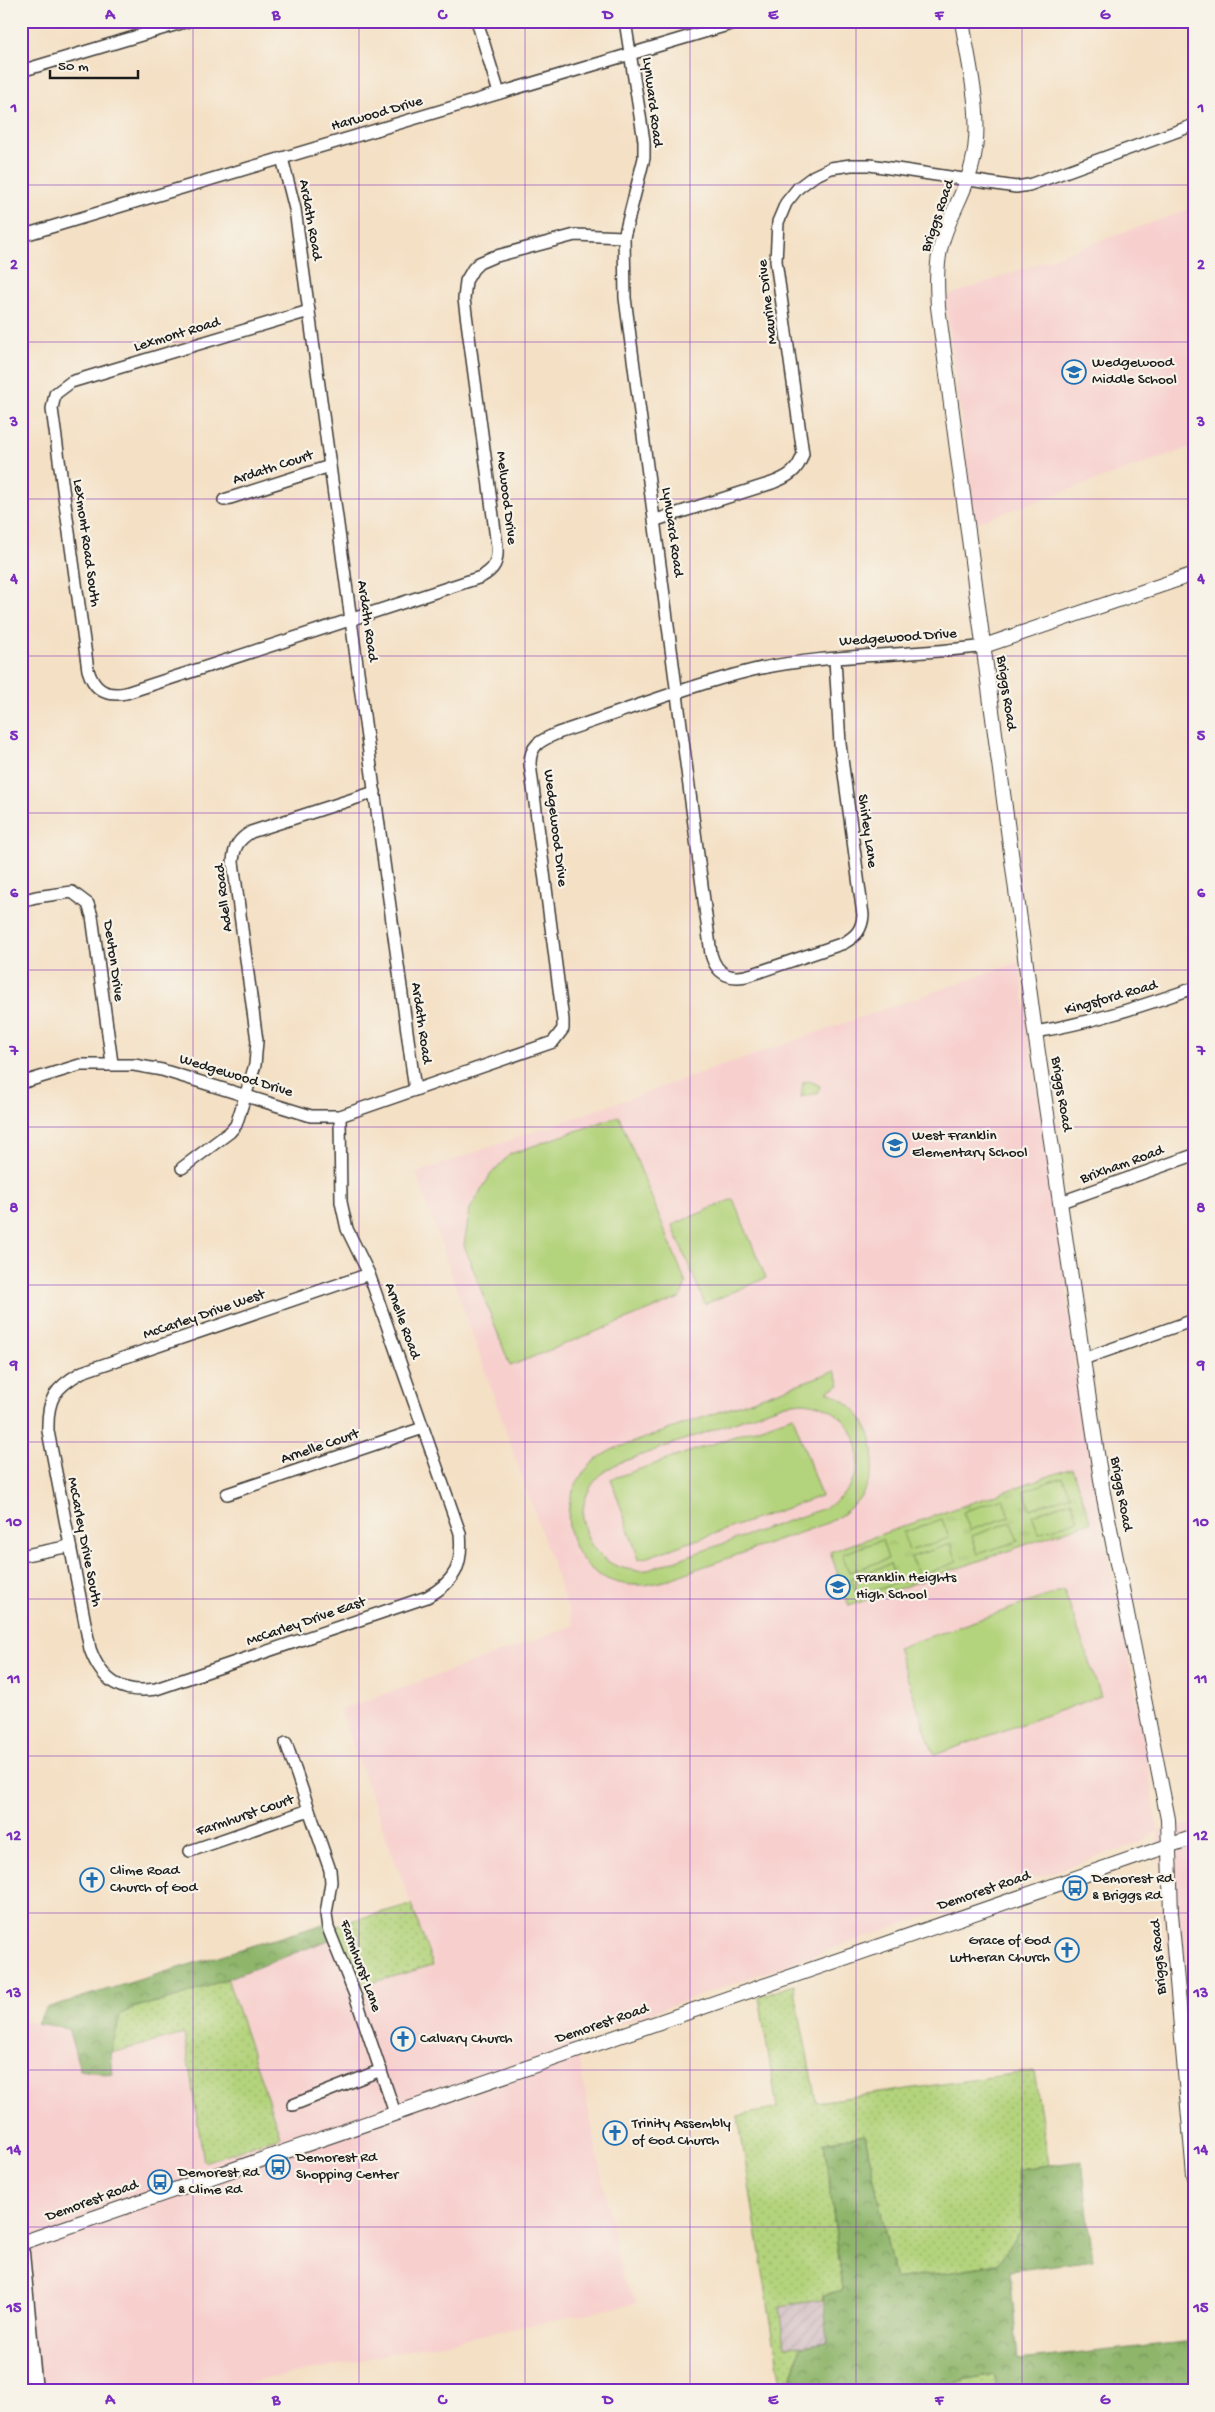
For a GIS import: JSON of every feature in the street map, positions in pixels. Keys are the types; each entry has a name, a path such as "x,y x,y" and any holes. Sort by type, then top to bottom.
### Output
{"main road":[{"path":"21,2254 34,2391"}],"street":[{"path":"21,71 188,21"},
{"path":"477,21 499,93"},
{"name":"Lynward Road","path":"625,21 644,141 644,158 624,237 625,298 656,520 713,961 721,973 734,978 744,977 790,961"},
{"name":"Harwood Drive","path":"21,236 741,21"},
{"name":"Briggs Road","path":"962,21 977,127 972,164 940,249 937,291 1035,1032 1103,1493 1168,1819 1168,1846 1194,2175"},
{"name":"Maurine Drive","path":"656,520 772,483 787,477 800,466 803,454 776,261 778,222 786,203 798,188 814,176 831,168 870,165 1016,187 1029,185 1194,125"},
{"name":"Ardath Road","path":"282,158 295,209 310,311 415,1090"},
{"name":"Melwood Drive","path":"103,692 112,694 126,693 481,577 492,570 498,559 464,299 466,281 479,263 493,257 575,235 624,237"},
{"name":"Lexmont Road","path":"56,394 71,382 310,311"},
{"name":"Lexmont Road South","path":"56,394 52,409 88,670 92,684 103,692"},
{"name":"Ardath Court","path":"224,500 330,466"},
{"name":"Wedgewood Drive","path":"21,1083 80,1065 134,1065 162,1070 312,1116 340,1116 553,1042 563,1029 562,1000 530,764 533,747 539,741 678,693 754,670 835,659 934,653 984,646 1194,574"},
{"name":"Shirley Lane","path":"790,961 854,938 862,922 836,712 835,659"},
{"name":"Adell Road","path":"245,1096 255,1065 256,1041 233,862 234,849 241,839 251,832 374,792"},
{"name":"Devton Drive","path":"21,901 72,892 88,904 92,916 112,1064"},
{"name":"Kingsford Road","path":"1035,1032 1081,1024 1143,1006 1194,988"},
{"path":"182,1168 230,1132 236,1125 245,1096"},
{"name":"Arnelle Road","path":"340,1116 341,1202 347,1229 369,1274 460,1533"},
{"name":"Brixham Road","path":"1061,1202 1194,1155"},
{"name":"McCarley Drive West","path":"54,1394 66,1381 82,1372 369,1274"},
{"path":"1083,1359 1194,1320"},
{"name":"McCarley Drive South","path":"54,1394 47,1412 48,1431 90,1649 100,1671 119,1686"},
{"name":"Arnelle Court","path":"227,1494 423,1428"},
{"name":"McCarley Drive East","path":"119,1686 137,1691 156,1689 427,1597 444,1588 455,1574 462,1554 460,1533"},
{"path":"21,1556 70,1546"},
{"name":"Farmhurst Lane","path":"286,1743 330,1870 331,1882 326,1914 328,1928 395,2113"},
{"name":"Farmhurst Court","path":"190,1850 309,1810"},
{"name":"Demorest Road","path":"21,2243 1194,1837"},
{"path":"293,2105 381,2070"}],"shaded area":[{"name":"Wedgewood Middle School","path":"1194,207 1194,446 975,523 945,297"},
{"name":"Franklin Heights High School","path":"1019,962 1066,1284 1078,1387 1107,1549 1144,1736 1157,1830 1194,1824 1194,2007 1174,2009 1157,1831 1142,1842 1002,1889 573,2040 579,2061 622,2277 637,2303 211,2391 21,2391 21,2020 68,2028 80,2070 113,2075 111,2053 184,2034 280,2135 227,1978 338,1936 357,1987 433,1965 340,1710 574,1626 416,1173"},
{"path":"822,2300 828,2342 785,2348 780,2306"}],"green space":[{"path":"810,1081 820,1086 818,1093 801,1097 803,1082"},
{"path":"619,1116 686,1283 680,1298 510,1366 464,1245 470,1209 491,1174 510,1154"},
{"path":"733,1199 766,1278 705,1304 672,1225"},
{"path":"835,1371 840,1385 827,1391 847,1403 862,1419 871,1437 874,1457 871,1476 862,1494 847,1510 827,1523 672,1578 656,1583 639,1585 612,1581 592,1569 577,1552 570,1530 569,1507 576,1484 591,1464 614,1449","holes":["802,1402 823,1407 840,1417 851,1431 857,1447 858,1465 852,1482 840,1497 822,1509 648,1570 625,1569 606,1560 593,1547 585,1530 583,1511 588,1493 600,1476 619,1463 785,1404"]},
{"path":"793,1416 821,1496 639,1560 611,1479"},
{"path":"1072,1468 1091,1522 849,1606 830,1552"},
{"path":"1063,1477 1070,1495 1030,1509 1024,1491"},
{"path":"1003,1498 1009,1517 970,1530 963,1512"},
{"path":"1072,1501 1078,1520 1039,1533 1032,1515"},
{"path":"942,1519 949,1538 909,1551 903,1533"},
{"path":"1011,1522 1018,1541 978,1554 972,1536"},
{"path":"882,1540 888,1559 849,1572 842,1554"},
{"path":"951,1544 957,1562 918,1576 911,1557"},
{"path":"890,1564 897,1583 857,1597 851,1578"},
{"path":"1064,1590 1101,1696 934,1755 897,1648"},
{"path":"411,1904 433,1965 357,1987 338,1936 337,1925"},
{"path":"324,1924 329,1940 179,1997 135,2007 120,2015 111,2053 113,2075 80,2070 68,2028 37,2023 46,2008"},
{"path":"227,1978 280,2136 204,2162 184,2034 111,2053 120,2015 135,2007 179,1997"},
{"path":"794,1985 816,2102 1034,2071 1049,2165 1019,2169 1022,2229 997,2264 895,2280 865,2135 824,2142 843,2290 823,2295 822,2300 780,2306 785,2347 801,2346 788,2391 782,2391 738,2116 777,2108 759,1997"},
{"path":"865,2135 895,2280 997,2264 1022,2229 1018,2169 1082,2161 1093,2260 1010,2271 1018,2360 1194,2341 1194,2391 997,2391 994,2375 911,2391 788,2391 801,2346 828,2342 823,2295 843,2290 824,2142"},
{"path":"995,2375 997,2391 911,2391"}],"place":[{"name":"Wedgewood Middle School","path":"1074,372"},
{"name":"West Franklin Elementary School","path":"895,1145"},
{"name":"Franklin Heights High School","path":"838,1587"},
{"name":"Clime Road Church of God","path":"92,1880"},
{"name":"Demorest Rd & Briggs Rd","path":"1075,1888"},
{"name":"Grace of God Lutheran Church","path":"1067,1950"},
{"name":"Calvary Church","path":"403,2039"},
{"name":"Trinity Assembly of God Church","path":"615,2133"},
{"name":"Demorest Rd Shopping Center","path":"278,2167"},
{"name":"Demorest Rd & Clime Rd","path":"160,2182"}]}
